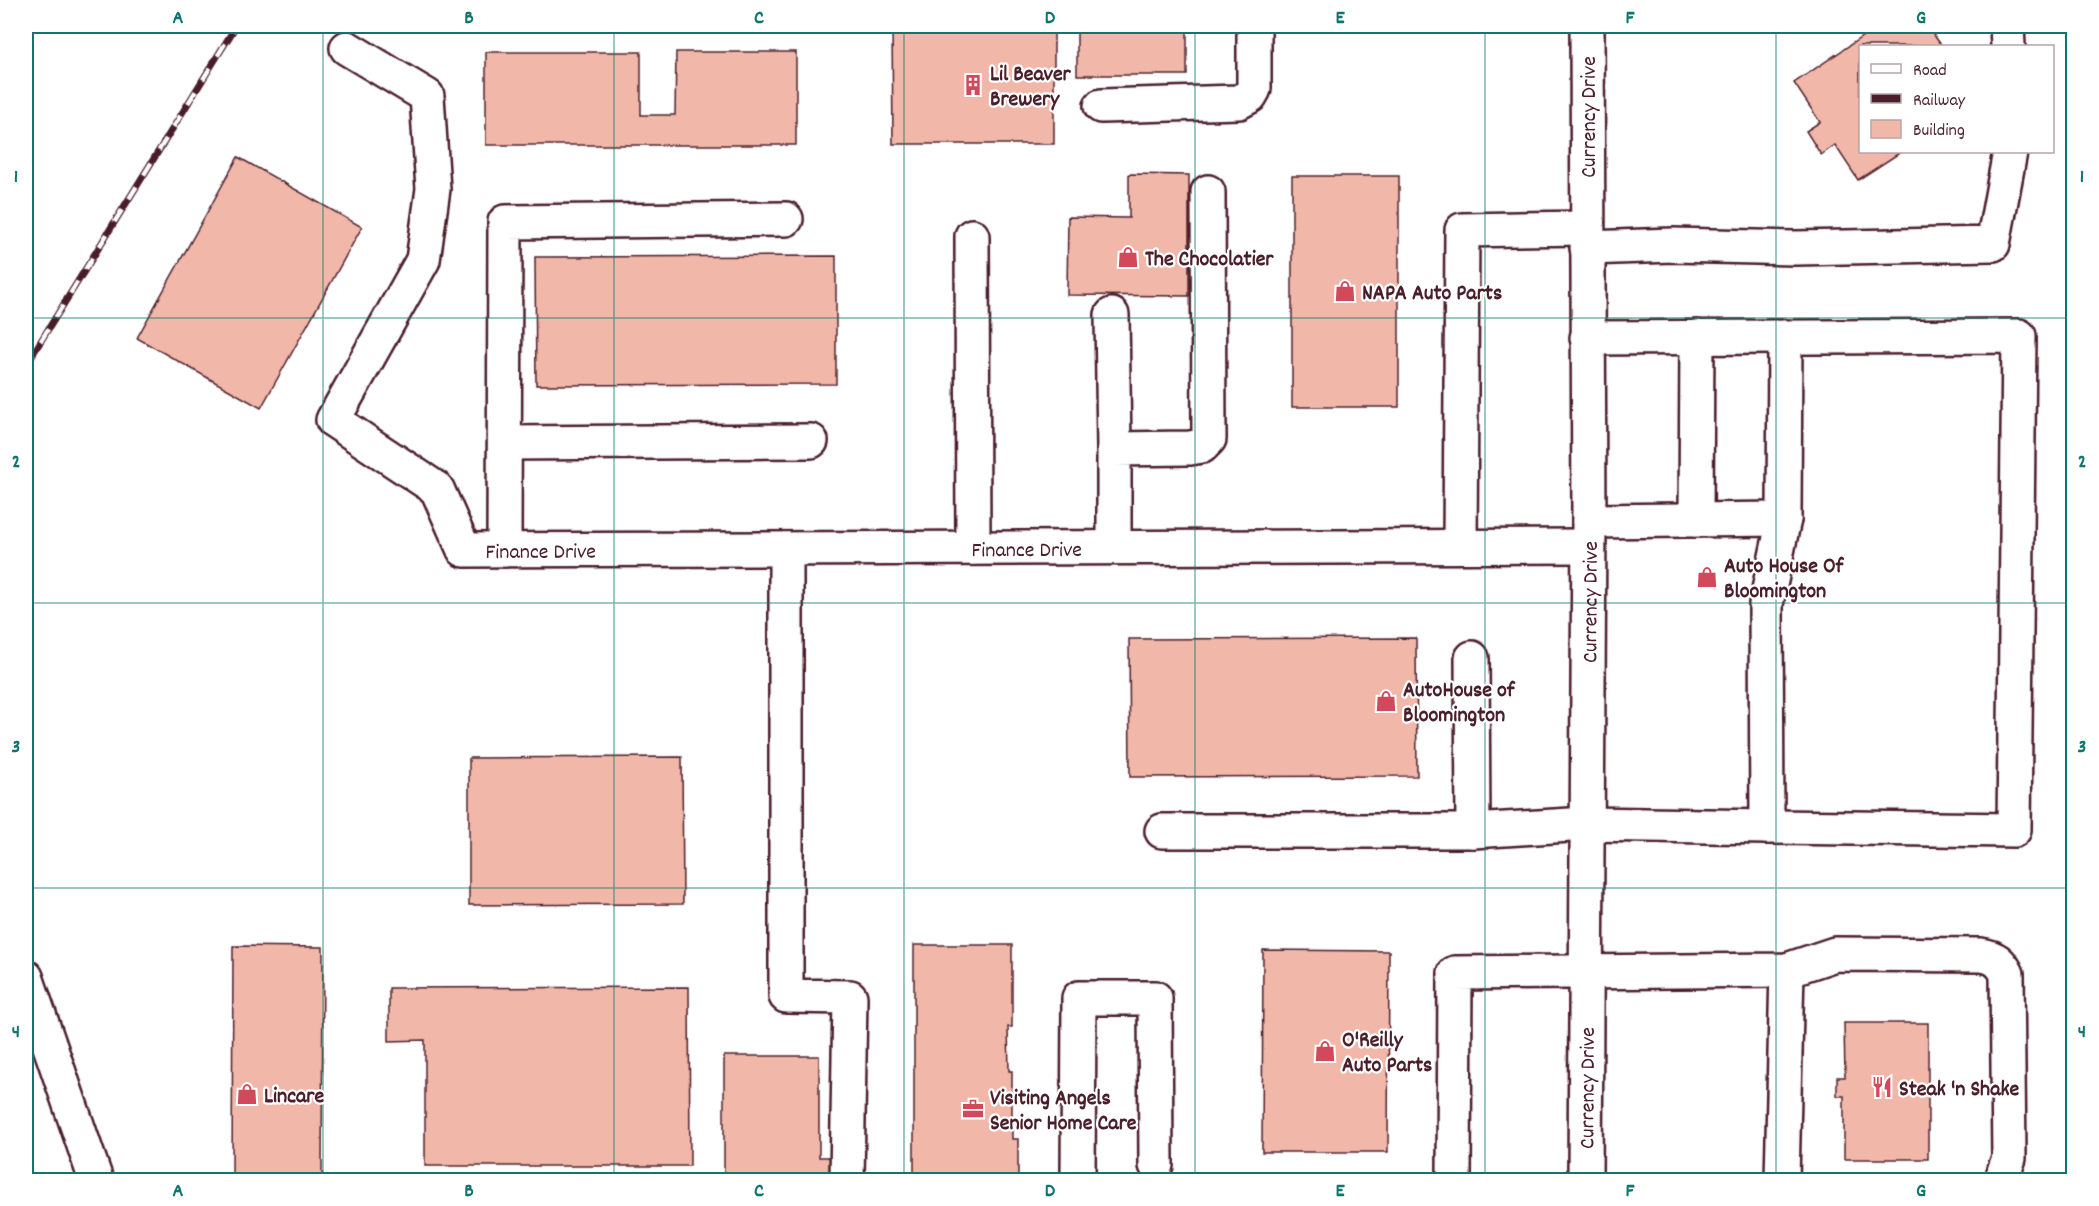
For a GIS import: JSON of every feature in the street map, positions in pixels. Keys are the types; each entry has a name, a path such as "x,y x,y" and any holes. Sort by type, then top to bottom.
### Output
{"street":[{"path":"1101,106 1239,102 1250,96 1254,89 1254,26"},
{"name":"Currency Drive","path":"1585,1180 1588,533 1587,26"},
{"path":"2007,26 2008,45"},
{"name":"Finance Drive","path":"347,48 427,96 433,189 423,260 333,420 437,489 464,550 1460,546 1696,520 1784,519"},
{"path":"1460,546 1461,230 1673,245 1796,248 1993,244 2010,153"},
{"path":"1114,449 1190,448 1202,446 1209,439 1208,192"},
{"path":"504,550 505,222 786,219"},
{"path":"972,236 973,548"},
{"path":"1112,315 1114,547"},
{"path":"1162,831 1473,831 1587,824 2014,830 2019,336 1587,338"},
{"path":"1696,520 1697,337"},
{"path":"1767,827 1766,604 1784,519 1785,337"},
{"path":"505,443 811,441"},
{"path":"786,549 786,996 850,997 847,1180"},
{"path":"1472,658 1473,831"},
{"path":"1454,1180 1455,973 1787,970 1835,954 1982,955 1992,957 2002,963 2007,974 2009,1158 2001,1180"},
{"path":"1782,1180 1787,970"},
{"path":"26,977 96,1180"},
{"path":"1078,1180 1079,998 1155,998 1156,1165"}],"building":[{"name":"Lil Beaver Brewery","path":"892,26 1054,26 1054,144 893,144"},
{"path":"1077,26 1187,26 1187,75 1077,75"},
{"path":"1878,26 1927,26 1941,45 1859,45 1859,153 1899,153 1858,180 1835,145 1821,155 1806,131 1820,122 1794,83"},
{"path":"486,52 641,52 641,115 675,115 676,52 796,52 796,145 486,145"},
{"path":"238,157 362,227 261,408 137,338"},
{"name":"The Chocolatier","path":"1129,174 1189,175 1189,296 1067,295 1068,217 1129,218"},
{"name":"NAPA Auto Parts","path":"1292,176 1399,176 1399,407 1292,407"},
{"path":"836,256 836,384 536,385 535,257"},
{"path":"1416,638 1417,776 1130,777 1129,639"},
{"path":"682,757 683,904 469,905 469,758"},
{"path":"914,945 1012,945 1012,1027 1008,1027 1009,1071 1012,1071 1012,1139 1018,1139 1018,1180 914,1180"},
{"path":"233,946 323,947 322,1180 232,1180"},
{"name":"O'Reilly Auto Parts","path":"1263,950 1389,951 1388,1152 1262,1152"},
{"path":"689,987 690,1166 425,1166 425,1040 389,1041 389,988"},
{"name":"Steak 'n Shake","path":"1844,1023 1928,1023 1928,1159 1844,1159 1844,1096 1837,1096 1837,1077 1845,1077"},
{"path":"724,1056 819,1056 819,1157 834,1157 834,1180 724,1180"}],"railway":[{"path":"26,365 236,26"}],"place":[{"name":"Lil Beaver Brewery","path":"973,85"},
{"name":"The Chocolatier","path":"1128,257"},
{"name":"NAPA Auto Parts","path":"1345,291"},
{"name":"Auto House Of Bloomington","path":"1707,577"},
{"name":"AutoHouse of Bloomington","path":"1386,701"},
{"name":"O'Reilly Auto Parts","path":"1325,1051"},
{"name":"Steak 'n Shake","path":"1882,1087"},
{"name":"Lincare","path":"247,1094"},
{"name":"Visiting Angels Senior Home Care","path":"973,1109"}]}
